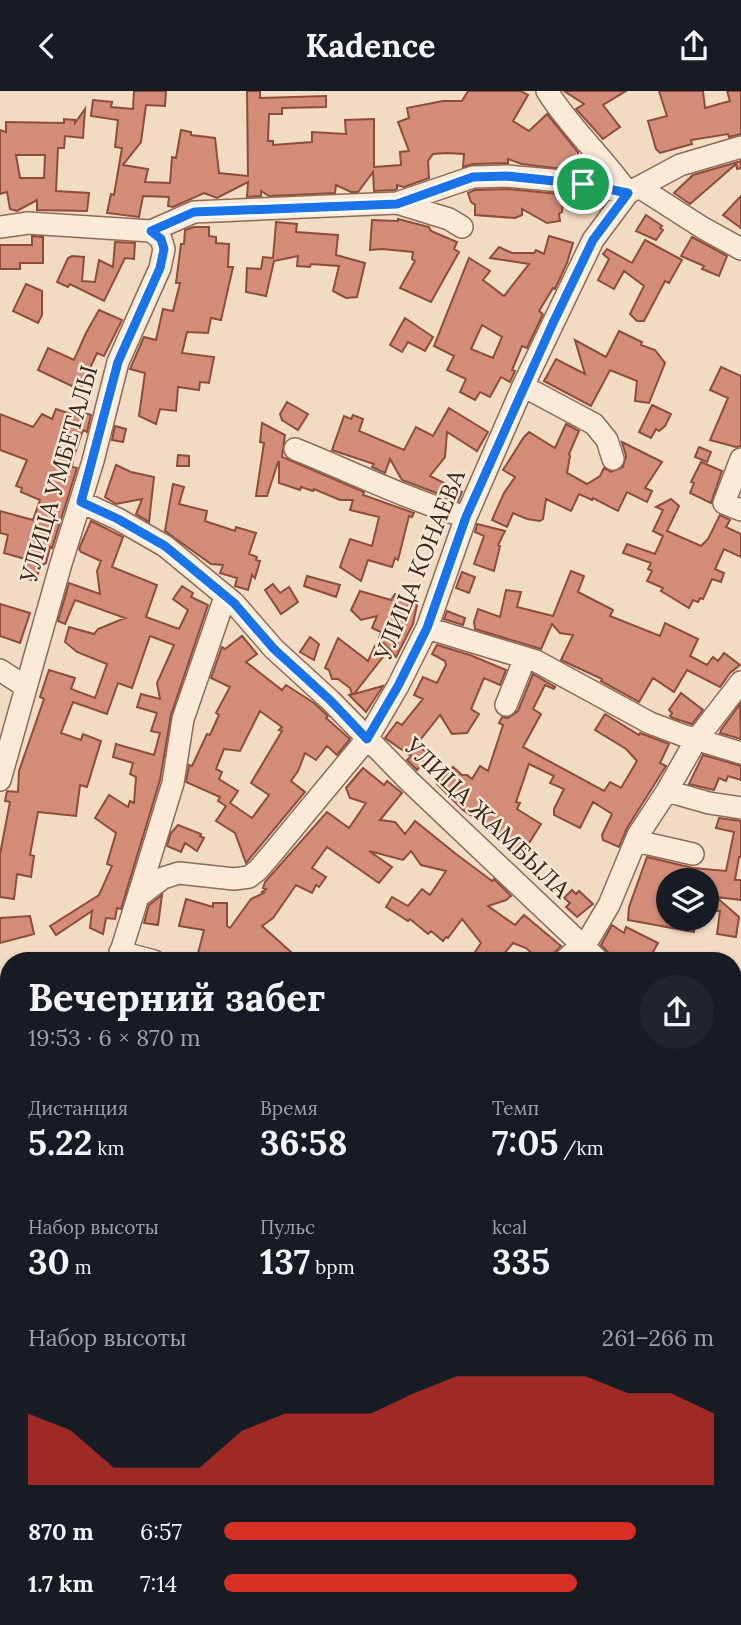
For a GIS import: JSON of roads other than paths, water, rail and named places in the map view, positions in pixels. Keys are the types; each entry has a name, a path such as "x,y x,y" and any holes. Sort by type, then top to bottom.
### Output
{"street":[{"path":"549,93 556,106 633,190 741,249"},
{"name":"УЛИЦА КОНАЕВА","path":"138,897 163,879 179,873 234,879 249,877 258,870 367,739 427,628 466,517 523,386 593,240 633,190 680,165 741,147"},
{"path":"0,227 28,223 151,231 194,212 397,204 473,177 539,179 633,190"},
{"path":"397,204 449,219 462,227"},
{"name":"УЛИЦА УМБЕТАЛЫ","path":"0,781 81,502 118,362 160,268 164,249 161,239 151,231"},
{"path":"523,386 594,424 607,440 613,459"},
{"path":"295,449 367,477 417,502 466,517"},
{"path":"733,506 741,459"},
{"name":"УЛИЦА ЖАМБЫЛА","path":"81,502 118,519 165,546 234,603 274,649 589,952"},
{"path":"120,952 173,783 183,719 225,597"},
{"path":"427,628 524,658 567,676 650,723 741,753"},
{"path":"506,705 524,658"},
{"path":"0,670 26,687"},
{"path":"575,952 590,937 609,905 636,841 696,740 741,682"},
{"path":"667,791 709,803 741,808"},
{"path":"636,841 694,854"}]}
